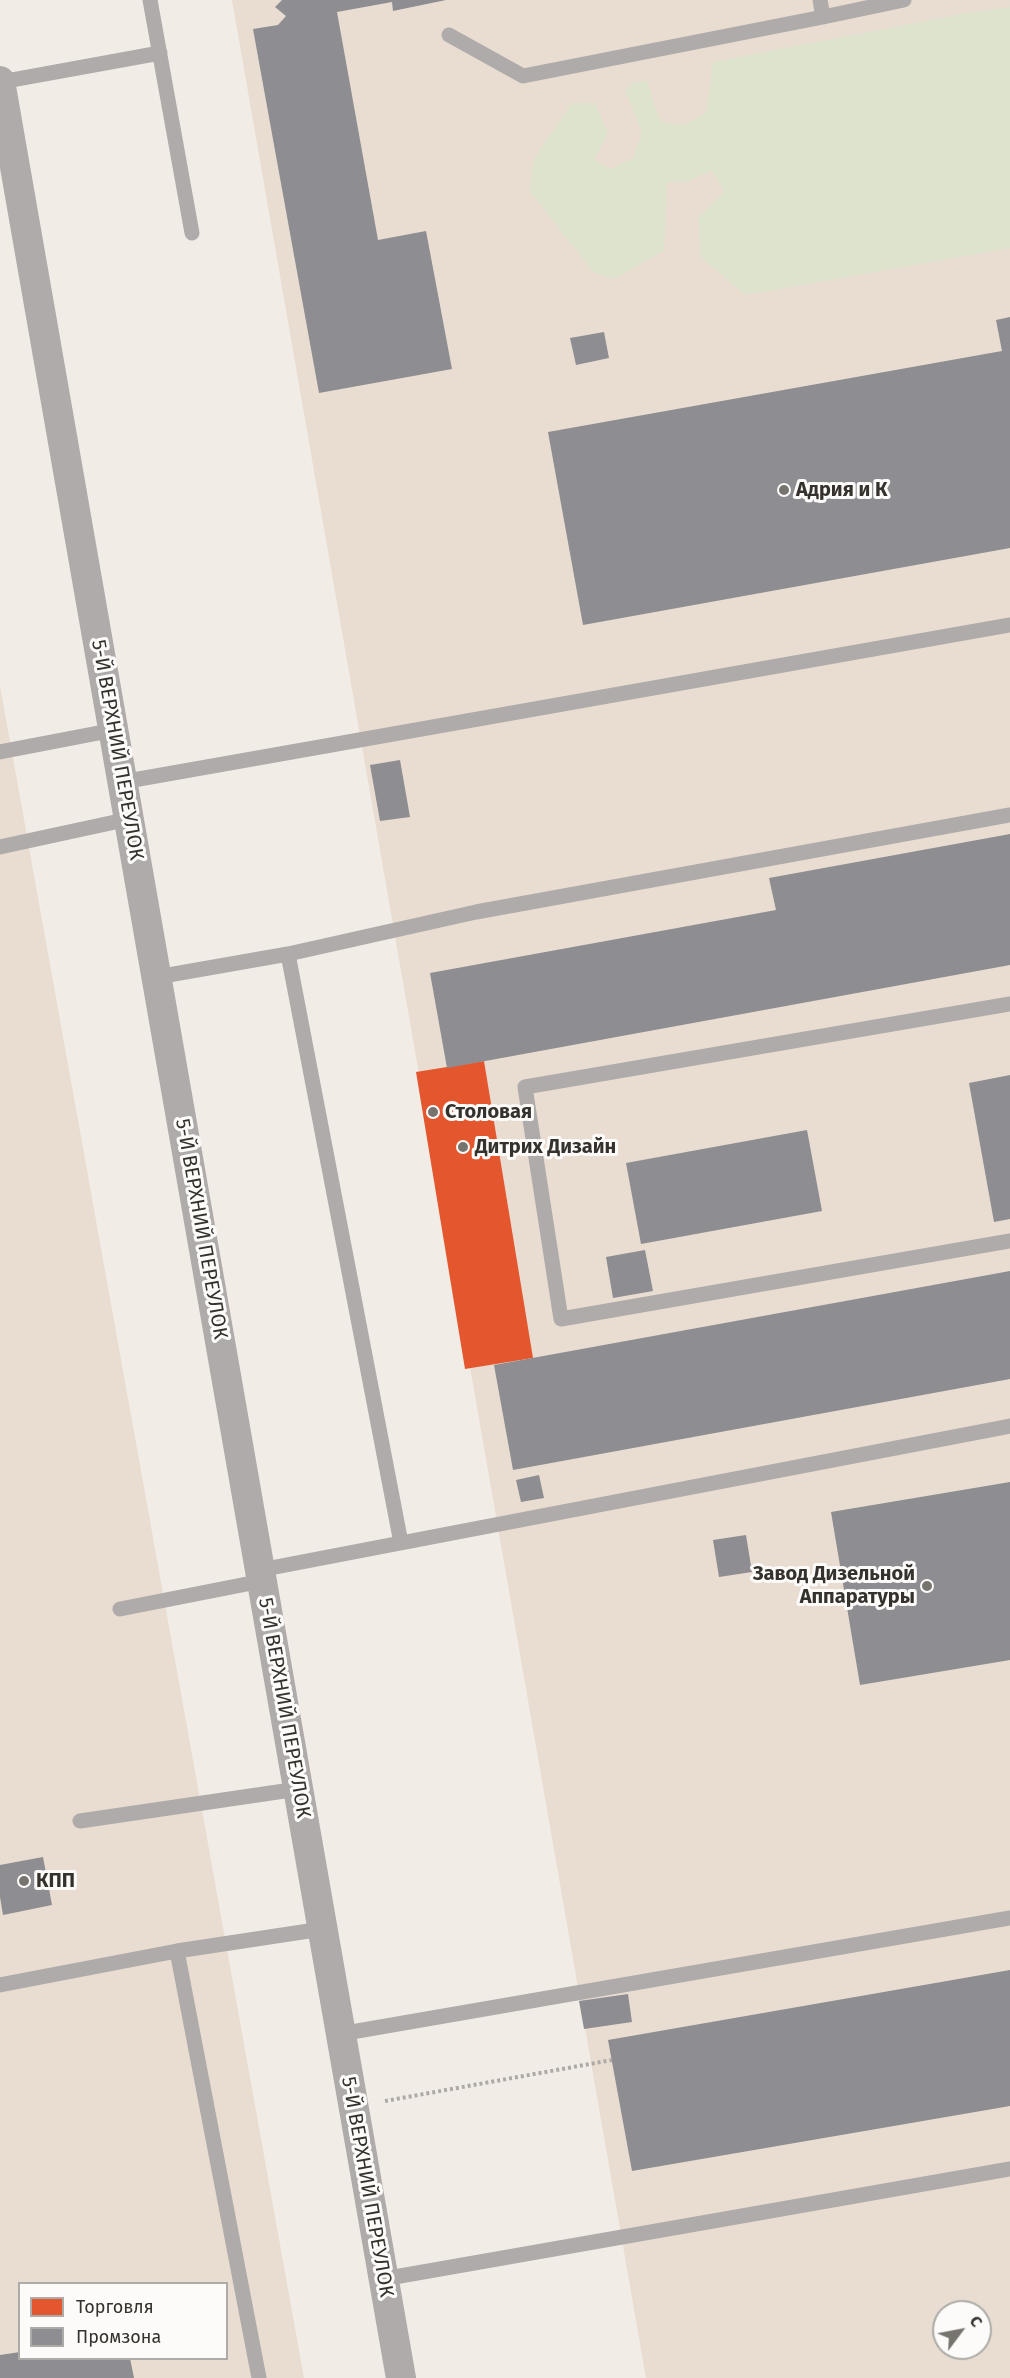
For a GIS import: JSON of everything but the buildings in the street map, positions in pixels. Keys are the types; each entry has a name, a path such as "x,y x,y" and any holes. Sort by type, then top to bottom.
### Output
{"street":[{"name":"5-Й ВЕРХНИЙ ПЕРЕУЛОК","path":"1,91 400,2378"}],"lane":[{"path":"150,0 192,233"},
{"path":"820,0 823,17"},
{"path":"449,34 523,76 904,0"},
{"path":"1,91 160,53"},
{"path":"122,782 1010,625"},
{"path":"0,752 114,730"},
{"path":"157,977 288,954 477,912 1010,815"},
{"path":"0,847 129,819"},
{"path":"288,954 401,1543"},
{"path":"1010,1004 525,1087 561,1319 1010,1241"},
{"path":"120,1609 401,1543 1010,1426"},
{"path":"80,1821 298,1789"},
{"path":"340,2034 1010,1918"},
{"path":"0,1985 177,1952 322,1929"},
{"path":"177,1952 259,2378"},
{"path":"383,2279 1010,2169"}],"path":[{"path":"354,2107 612,2060"}],"shaded area":[{"path":"232,0 1010,0 1010,2378 646,2378"},
{"path":"0,686 304,2378 0,2378"}],"green space":[{"path":"1010,7 1010,248 746,295 701,258 698,218 724,191 712,171 685,182 667,182 664,251 613,279 593,272 529,190 535,157 572,103 595,103 608,133 594,160 611,169 633,158 642,133 625,90 633,82 647,81 660,122 684,125 707,112 713,62 972,12"}],"place":[{"name":"Адрия и К","path":"784,490"},
{"name":"Столовая","path":"433,1112"},
{"name":"Дитрих Дизайн","path":"463,1147"},
{"name":"Завод Дизельной Аппаратуры","path":"927,1586"},
{"name":"КПП","path":"24,1881"}]}
